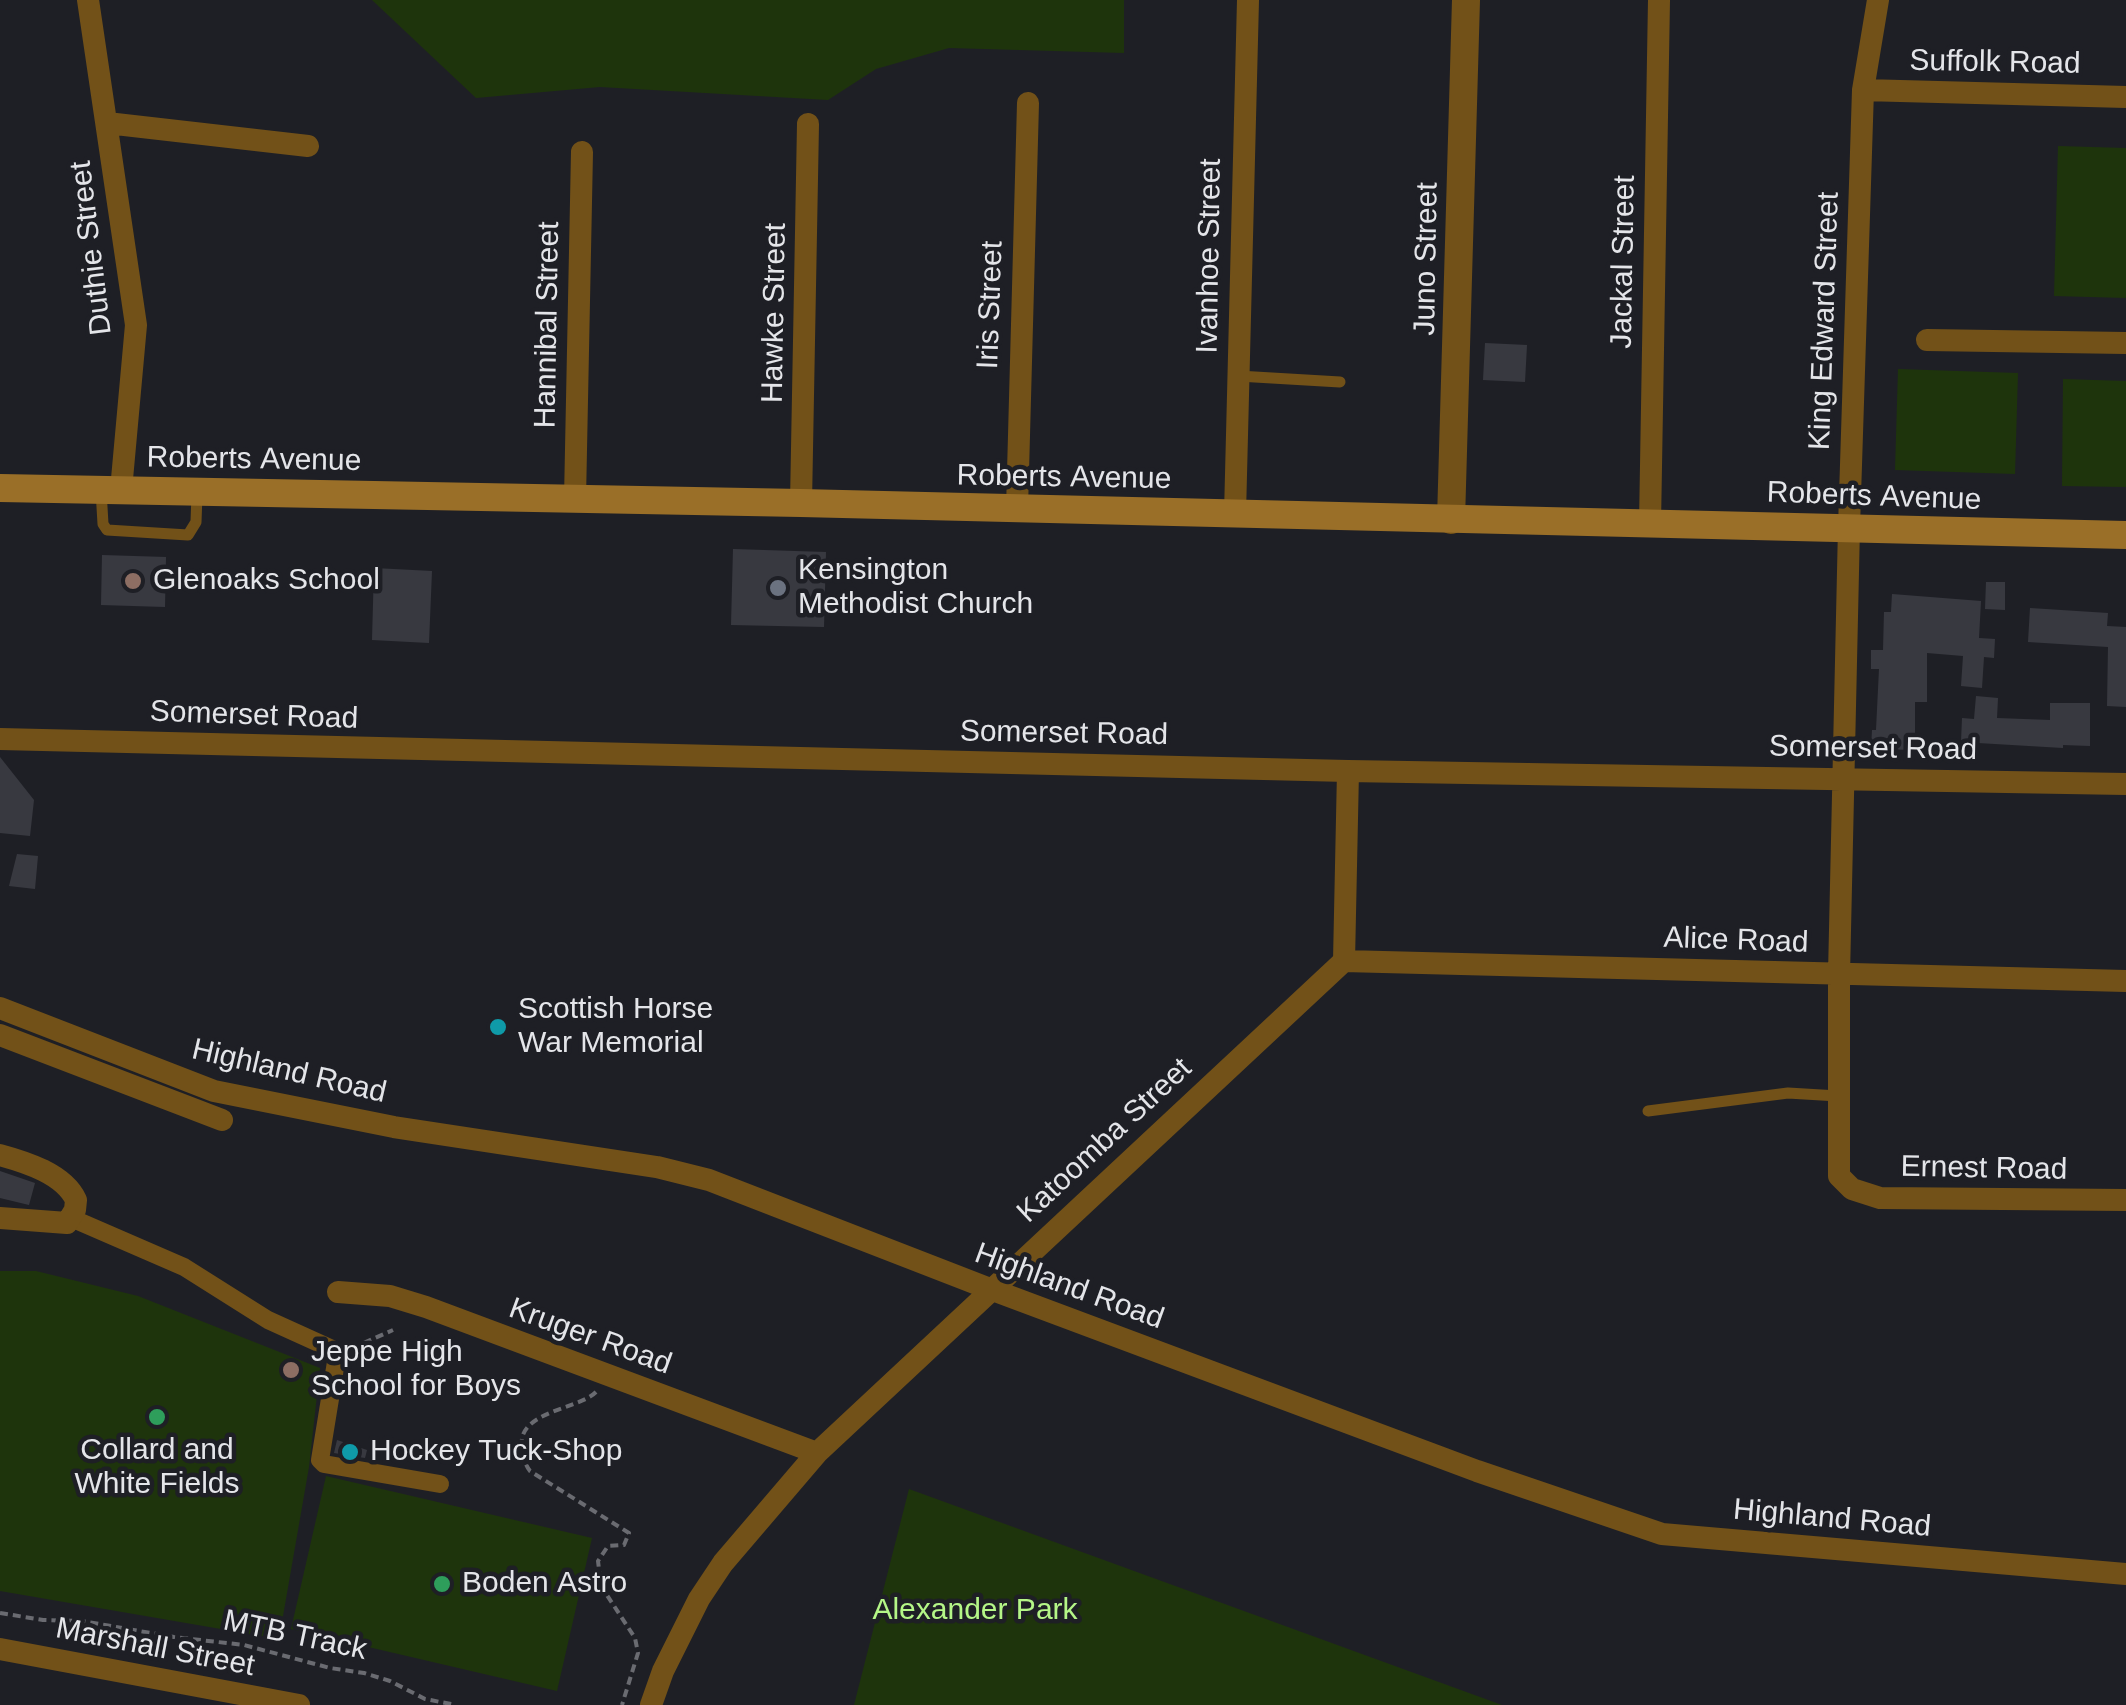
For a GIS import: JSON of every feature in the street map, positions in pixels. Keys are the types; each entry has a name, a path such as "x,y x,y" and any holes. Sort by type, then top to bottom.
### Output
{"main road":[{"name":"Roberts Avenue","path":"0,488 801,503 2126,536"}],"street":[{"name":"Duthie Street","path":"88,0 136,325 111,490"},
{"name":"Ivanhoe Street","path":"1235,514 1248,0"},
{"name":"Juno Street","path":"1451,520 1466,0"},
{"name":"Jackal Street","path":"1650,524 1659,0"},
{"name":"King Edward Street","path":"1845,1184 1837,1162 1848,527 1863,90 1878,0"},
{"name":"Suffolk Road","path":"1863,90 2126,97"},
{"name":"Iris Street","path":"1017,509 1028,103"},
{"path":"106,124 308,146"},
{"name":"Hawke Street","path":"801,503 808,124"},
{"name":"Hannibal Street","path":"575,499 582,152"},
{"path":"1927,340 2126,343"},
{"name":"Somerset Road","path":"0,739 1348,771 2126,784"},
{"path":"1344,961 1348,771"},
{"name":"Alice Road","path":"1344,961 2126,980"},
{"name":"Katoomba Street","path":"651,1705 698,1599 723,1563 817,1454 1344,961"},
{"name":"Highland Road","path":"0,1008 214,1091 378,1124 682,1172 1570,1505 1662,1534 2126,1574"},
{"name":"Highland Road","path":"0,1035 222,1120"},
{"path":"0,1155 32,1165 62,1182 76,1200 67,1223 0,1218"},
{"name":"Ernest Road","path":"1845,1184 1880,1198 2126,1200"},
{"path":"71,1218 184,1267 268,1320 332,1349 337,1356 320,1460 324,1464 440,1484"},
{"name":"Kruger Road","path":"338,1292 399,1298 817,1454"},
{"name":"Marshall Street","path":"0,1649 190,1695 300,1705"}],"lane":[{"path":"1238,376 1340,382"},
{"path":"111,490 102,524 108,530 188,534 196,522 197,491"},
{"path":"1648,1111 1788,1094 1838,1096"}],"path":[{"path":"332,1349 350,1349 393,1330"},
{"path":"604,1374 591,1398 544,1416 525,1430 520,1445 530,1471 630,1533 624,1545 608,1546 598,1566 601,1586 636,1638 638,1653 622,1705"},
{"name":"MTB Track","path":"0,1613 244,1645 364,1673 425,1698 456,1705"}],"green space":[{"path":"372,0 1124,0 1124,53 949,48 876,69 828,100 600,87 476,98"},
{"path":"2058,146 2126,148 2126,298 2054,296"},
{"path":"1898,369 2018,373 2015,474 1895,470"},
{"path":"2063,379 2126,381 2126,487 2062,486"},
{"name":"Collard and White Fields","path":"0,1271 36,1271 138,1296 320,1368 309,1467 279,1639 0,1591"},
{"name":"Boden Astro","path":"326,1476 592,1538 557,1691 291,1629"},
{"name":"Alexander Park","path":"909,1489 1502,1705 854,1705"}],"building":[{"path":"1485,343 1527,345 1525,382 1483,380"},
{"name":"Kensington Methodist Church","path":"733,549 826,552 824,627 731,625"},
{"name":"Glenoaks School","path":"102,555 166,557 165,607 101,605"},
{"path":"374,568 432,571 429,643 372,640"},
{"path":"1986,582 2005,582 2005,610 1985,609"},
{"path":"1892,594 1981,601 1979,638 1995,639 1994,658 1984,657 1982,688 1961,686 1963,656 1927,653 1927,702 1915,702 1915,750 1871,749 1872,730 1876,730 1879,669 1871,669 1871,650 1883,650 1884,612 1891,612"},
{"path":"2030,608 2108,613 2107,626 2126,627 2126,707 2107,706 2108,647 2028,642"},
{"path":"1976,696 1998,698 1997,718 2050,720 2050,703 2090,703 2090,746 1961,742 1962,718 1974,719"},
{"path":"0,757 34,800 30,836 0,833"},
{"path":"17,854 38,856 35,889 9,886"},
{"path":"0,1171 35,1183 29,1205 0,1198"},
{"name":"Hockey Tuck-Shop","path":"337,1440 367,1450 365,1458 334,1453"}],"place":[{"name":"Glenoaks School","path":"133,581"},
{"name":"Kensington Methodist Church","path":"778,588"},
{"name":"Scottish Horse War Memorial","path":"498,1027"},
{"name":"Jeppe High School for Boys","path":"291,1370"},
{"name":"Collard and White Fields","path":"157,1417"},
{"name":"Hockey Tuck-Shop","path":"350,1452"},
{"name":"Boden Astro","path":"442,1584"}]}
